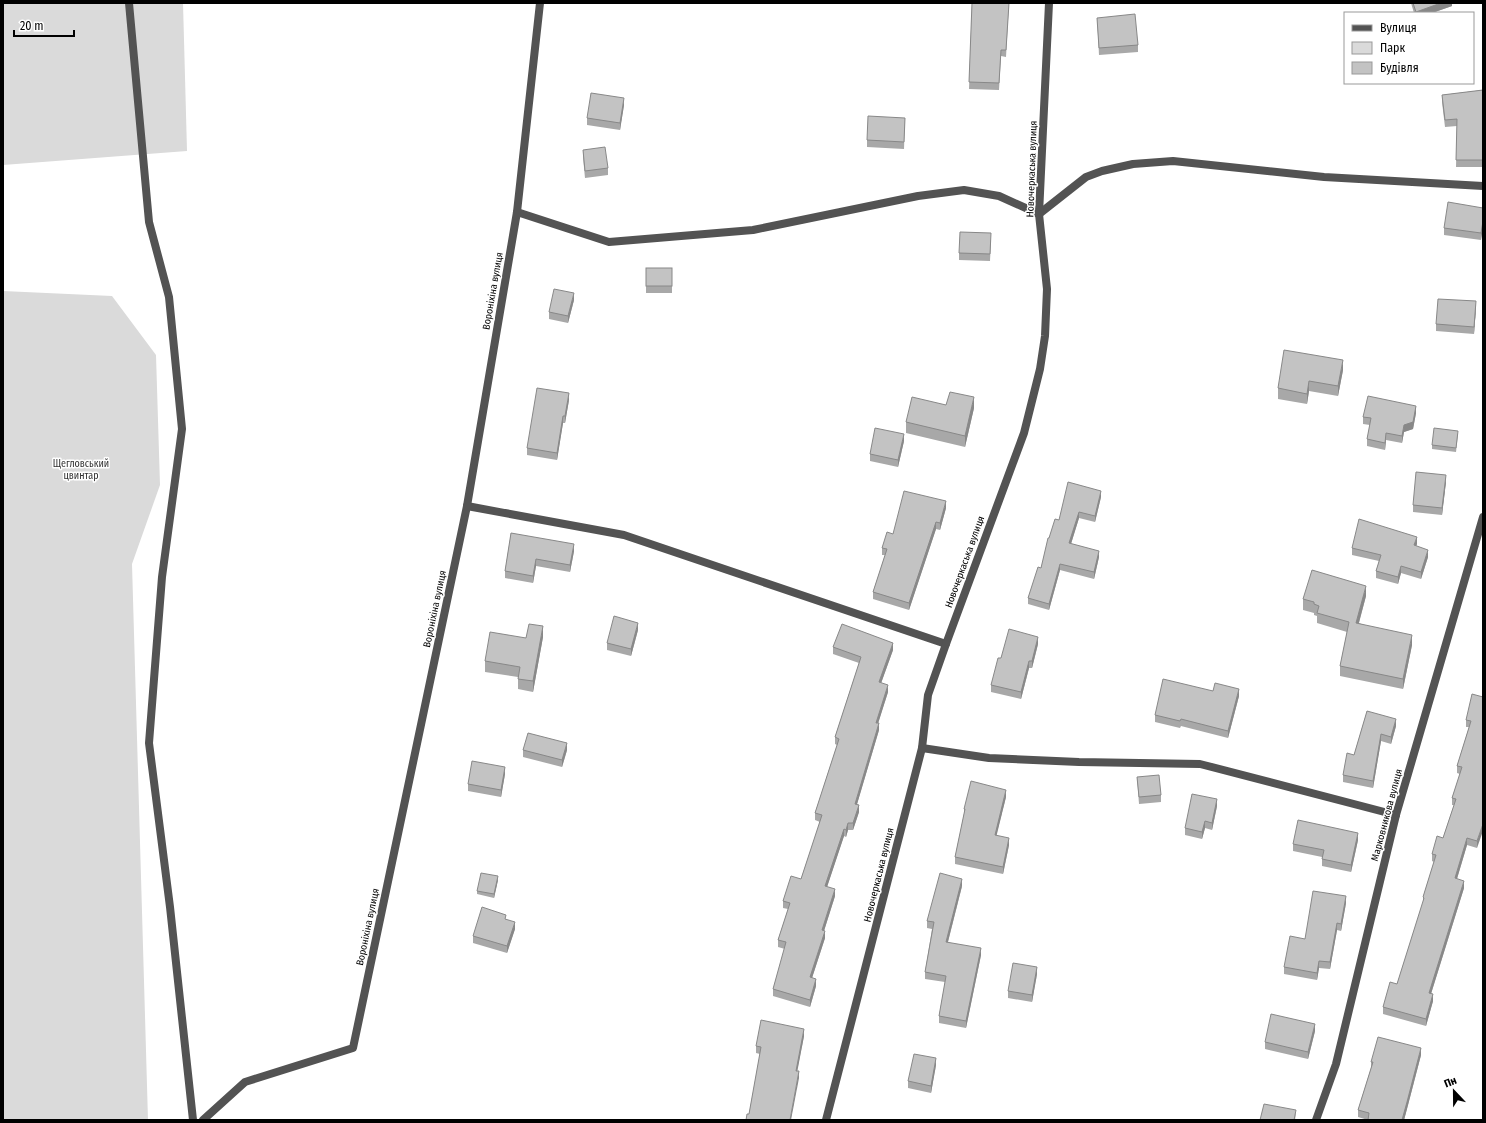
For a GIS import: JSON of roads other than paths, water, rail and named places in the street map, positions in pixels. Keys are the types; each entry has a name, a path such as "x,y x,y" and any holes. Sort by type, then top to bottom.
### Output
{"street":[{"path":"129,3 149,222 169,297 182,429 162,577 149,743 170,907 193,1120"},
{"name":"Вороніхіна вулиця","path":"203,1120 245,1082 353,1048 466,506 517,212 540,3"},
{"name":"Новочеркаська вулиця","path":"826,1120 922,748 928,695 1024,433 1040,369 1045,336 1047,289 1039,214 1049,3"},
{"path":"517,212 609,242 753,230 918,196 964,190 999,196 1039,214 1086,177 1102,171 1133,164 1173,161 1324,177 1483,186"},
{"path":"466,506 624,535 946,644"},
{"name":"Марковникова вулиця","path":"1316,1120 1336,1064 1396,815 1483,517"},
{"path":"922,748 989,758 1078,762 1200,764 1396,815"}],"park label":[{"name":"Щегловський цвинтар","path":"81,470"}]}
